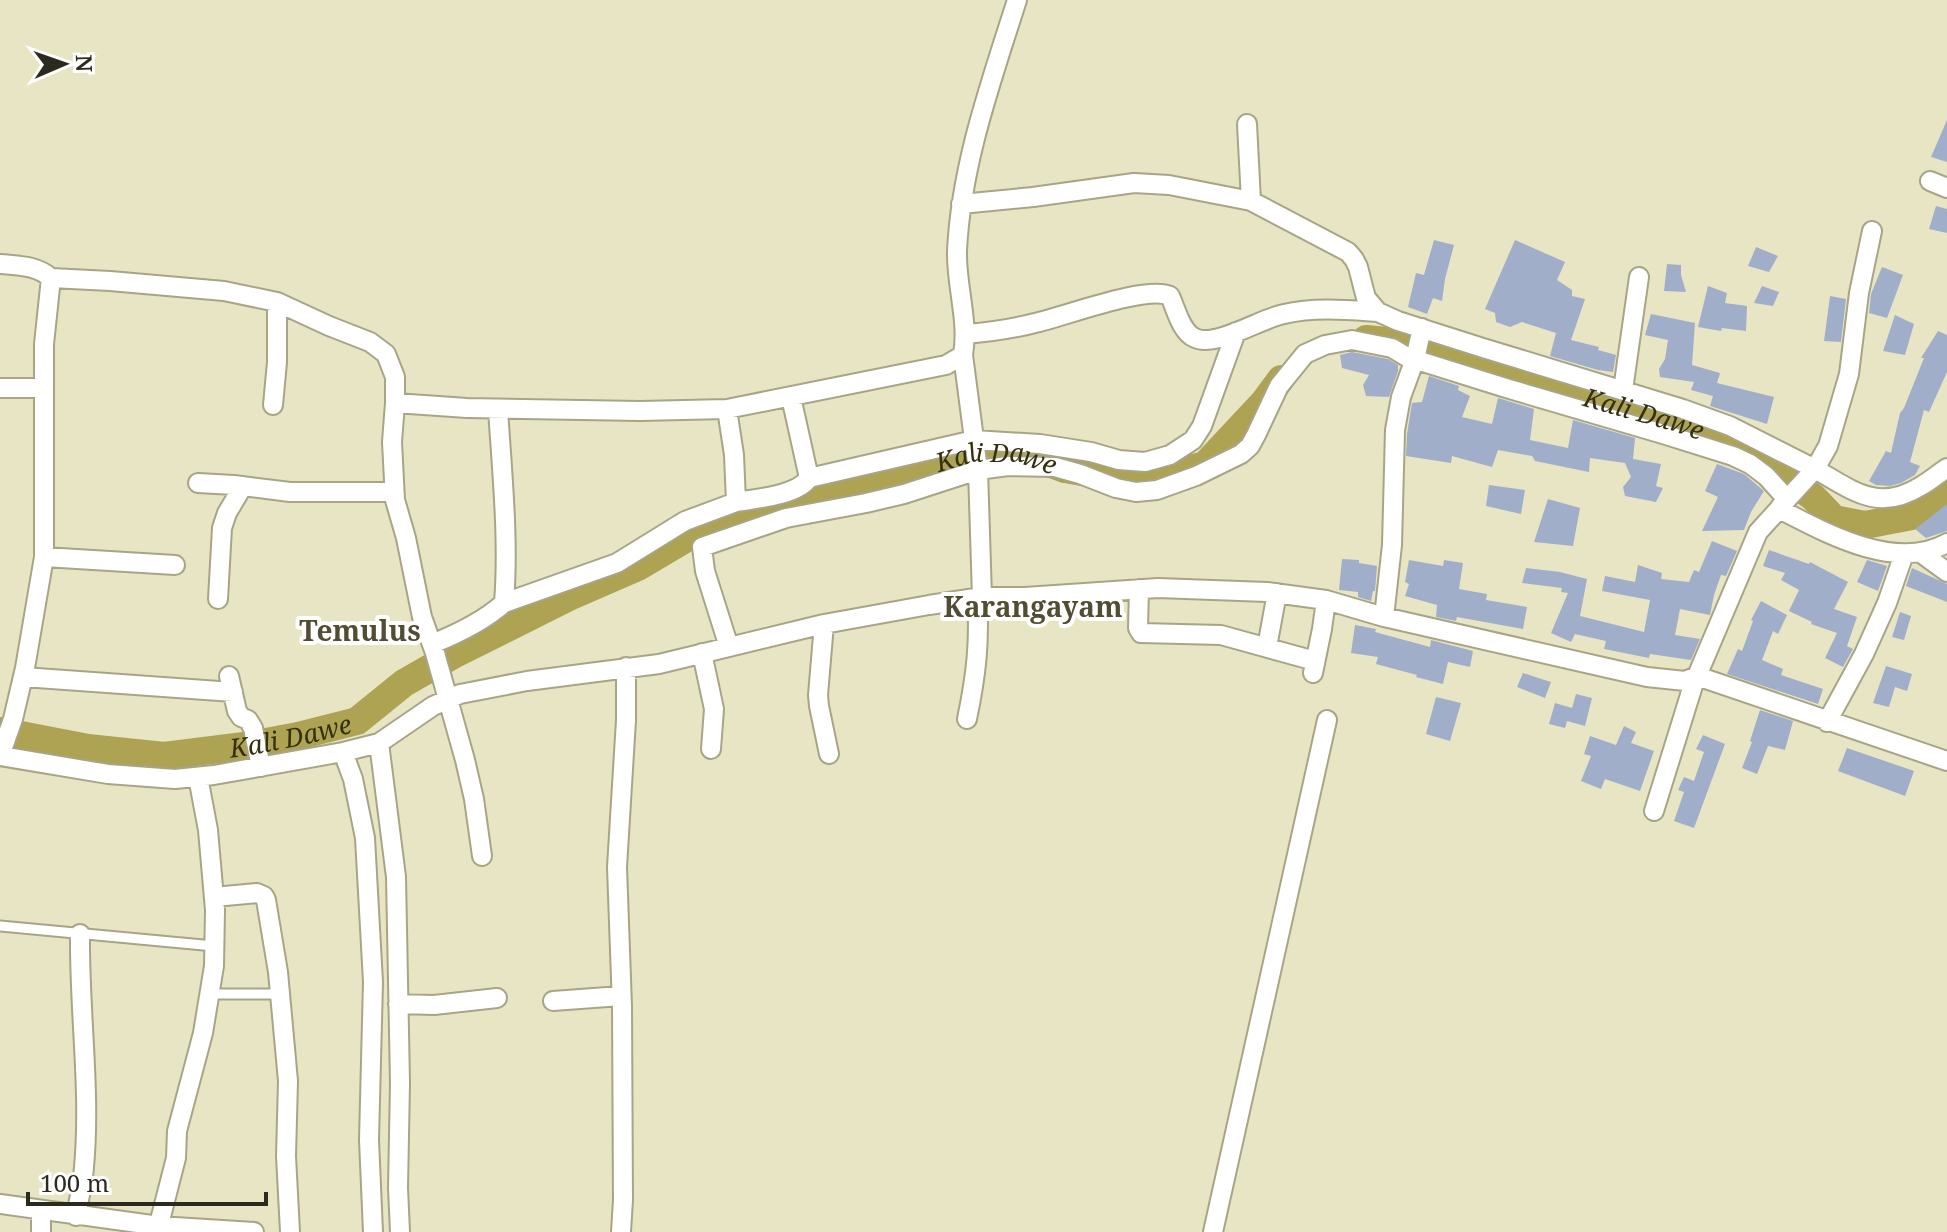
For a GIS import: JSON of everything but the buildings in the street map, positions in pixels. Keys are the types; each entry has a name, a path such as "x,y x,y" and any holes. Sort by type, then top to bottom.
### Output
{"street":[{"path":"967,719 977,671 980,598 975,454 963,355 966,334 957,254 961,204 980,119 1017,0"},
{"path":"1247,124 1251,201"},
{"path":"961,204 1134,183 1169,185 1251,201 1348,252 1358,267 1366,298 1378,312 1419,344 1506,388 1733,456 1766,476 1786,501 1818,530 1853,544 1912,553 1933,551 1947,543"},
{"path":"1654,811 1696,678 1758,532 1812,472 1828,446 1849,374 1859,293 1872,231"},
{"path":"0,264 32,267 51,278 224,291 277,302 370,342 386,354 395,377 393,492 422,617 465,760 482,856"},
{"path":"1623,390 1639,277"},
{"path":"51,278 44,344 44,557 23,677 10,711 1,754 108,774 175,779 198,777 258,751 343,752 379,743 433,706 445,691 659,664 824,624 980,598 1158,588 1277,593 1326,600 1384,617 1647,677 1672,681 1696,678 1947,761"},
{"path":"966,334 1025,326 1078,309 1150,293 1170,296 1184,327 1197,340 1219,338 1283,314 1325,309 1378,312"},
{"path":"273,405 277,302"},
{"path":"433,649 504,603 617,563 685,521 736,502 773,496 801,486 809,478 1040,444 1119,460 1145,462 1170,455 1193,440 1202,426 1236,332"},
{"path":"729,647 705,571 702,547 786,518 904,494 975,454 1008,466 1055,467 1136,492 1157,490 1196,476 1241,454 1250,446 1279,386 1305,354 1325,345 1352,340 1392,348 1419,344 1623,390 1730,426 1862,496 1882,499 1902,495 1947,468"},
{"path":"1384,617 1392,545 1395,430 1401,397 1419,344"},
{"path":"395,403 498,409 727,409 946,365 963,355"},
{"path":"0,388 44,388"},
{"path":"791,397 809,478"},
{"path":"498,409 505,524 504,603"},
{"path":"727,409 734,455 736,502"},
{"path":"198,483 290,492 393,492"},
{"path":"218,599 222,528 243,486"},
{"path":"1912,553 1947,572"},
{"path":"1827,722 1864,654 1912,553"},
{"path":"44,557 175,565"},
{"path":"1139,589 1138,628 1141,633 1221,635 1267,647 1314,667 1326,600"},
{"path":"1267,647 1277,593"},
{"path":"824,624 818,695 829,754"},
{"path":"702,653 714,709 711,749"},
{"path":"621,1232 621,996 617,867 626,667"},
{"path":"23,677 231,684 237,711 253,728 258,751"},
{"path":"1213,1232 1327,720"},
{"path":"379,743 396,877 400,1232"},
{"path":"343,752 353,779 365,838 373,982 369,1140 373,1232"},
{"path":"158,1229 176,1158 177,1131 203,1033 214,946 214,897 208,830 198,777"},
{"path":"214,897 257,893 266,900 280,994 288,1081 286,1156 290,1232"},
{"path":"76,1216 84,1168 85,1112 80,934"},
{"path":"553,1001 621,996"},
{"path":"398,1004 434,1005 497,998"},
{"path":"0,1204 158,1229 254,1232"},
{"path":"41,1211 41,1232"}],"lane":[{"path":"0,926 214,946"},
{"path":"209,994 280,994"}],"waterway":[{"name":"Kali Dawe","path":"1366,339 1426,350 1681,423 1736,443 1813,497 1834,519 1865,525 1912,516 1947,493"},
{"name":"Kali Dawe","path":"0,731 88,748 164,756 244,746 357,721 404,683 453,655 569,597 638,567 697,532 758,509 850,488 972,452 1019,452 1065,469 1126,480 1165,475 1205,465 1264,402 1281,379"}],"district":[{"name":"Karangayam","path":"1033,606"},
{"name":"Temulus","path":"360,630"}]}
